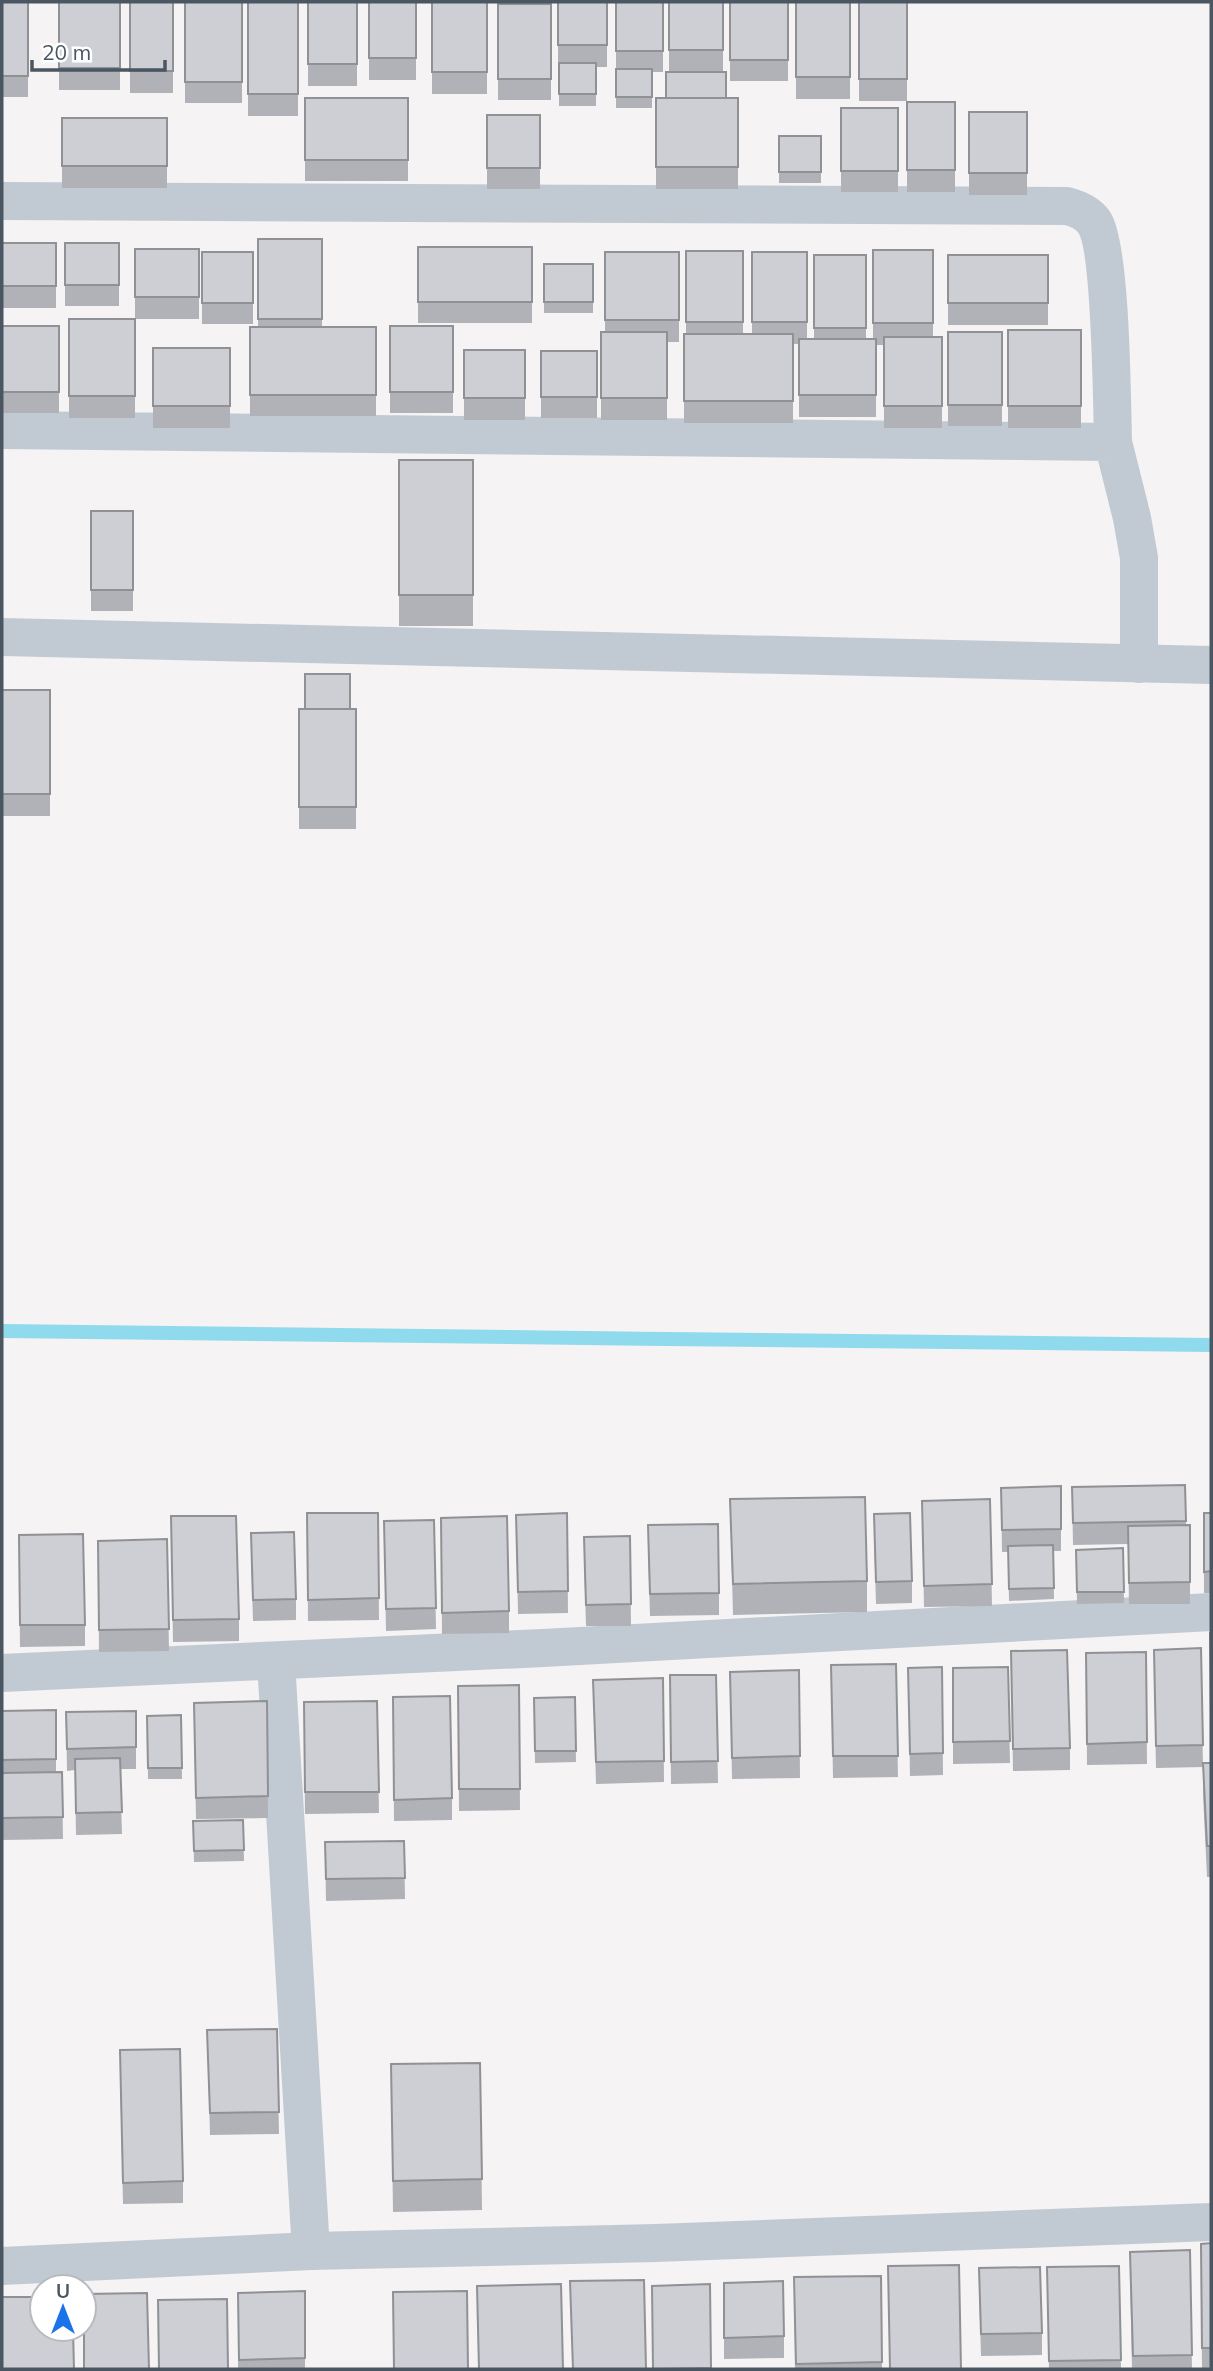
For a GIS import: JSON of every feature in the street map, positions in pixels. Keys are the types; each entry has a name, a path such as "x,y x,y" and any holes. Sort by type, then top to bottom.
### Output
{"street":[{"path":"2,201 1068,206 1082,210 1095,223 1101,237 1106,281 1113,442 1139,558 1139,664"},
{"path":"2,430 1113,442"},
{"path":"2,637 1211,665"},
{"path":"2,1673 1211,1612"},
{"path":"276,1661 311,2251"},
{"path":"2,2266 311,2251 656,2243 1211,2222"}],"building":[{"path":"2,2 28,2 28,76 2,76"},
{"path":"59,2 120,2 120,68 59,68"},
{"path":"130,2 173,2 173,71 130,71"},
{"path":"185,2 242,2 242,82 185,82"},
{"path":"248,2 298,2 298,94 248,94"},
{"path":"308,2 357,2 357,64 308,64"},
{"path":"369,2 416,2 416,58 369,58"},
{"path":"432,2 487,2 487,72 432,72"},
{"path":"558,2 607,2 607,45 558,45"},
{"path":"616,2 663,2 663,51 616,51"},
{"path":"669,2 723,2 723,50 669,50"},
{"path":"730,2 788,2 788,60 730,60"},
{"path":"796,2 850,2 850,77 796,77"},
{"path":"859,2 907,2 907,79 859,79"},
{"path":"498,4 551,4 551,79 498,79"},
{"path":"559,63 596,63 596,94 559,94"},
{"path":"616,69 652,69 652,97 616,97"},
{"path":"666,72 726,72 726,98 666,98"},
{"path":"305,98 408,98 408,160 305,160"},
{"path":"656,98 738,98 738,167 656,167"},
{"path":"907,102 955,102 955,170 907,170"},
{"path":"841,108 898,108 898,171 841,171"},
{"path":"969,112 1027,112 1027,173 969,173"},
{"path":"487,115 540,115 540,168 487,168"},
{"path":"62,118 167,118 167,166 62,166"},
{"path":"779,136 821,136 821,172 779,172"},
{"path":"258,239 322,239 322,319 258,319"},
{"path":"2,243 56,243 56,286 2,286"},
{"path":"65,243 119,243 119,285 65,285"},
{"path":"418,247 532,247 532,302 418,302"},
{"path":"135,249 199,249 199,297 135,297"},
{"path":"873,250 933,250 933,323 873,323"},
{"path":"686,251 743,251 743,322 686,322"},
{"path":"202,252 253,252 253,303 202,303"},
{"path":"605,252 679,252 679,320 605,320"},
{"path":"752,252 807,252 807,322 752,322"},
{"path":"814,255 866,255 866,328 814,328"},
{"path":"948,255 1048,255 1048,303 948,303"},
{"path":"544,264 593,264 593,302 544,302"},
{"path":"69,319 135,319 135,396 69,396"},
{"path":"2,326 59,326 59,392 2,392"},
{"path":"390,326 453,326 453,392 390,392"},
{"path":"250,327 376,327 376,395 250,395"},
{"path":"1008,330 1081,330 1081,406 1008,406"},
{"path":"601,332 667,332 667,398 601,398"},
{"path":"948,332 1002,332 1002,405 948,405"},
{"path":"684,334 793,334 793,401 684,401"},
{"path":"884,337 942,337 942,406 884,406"},
{"path":"799,339 876,339 876,395 799,395"},
{"path":"153,348 230,348 230,406 153,406"},
{"path":"464,350 525,350 525,398 464,398"},
{"path":"541,351 597,351 597,397 541,397"},
{"path":"399,460 473,460 473,595 399,595"},
{"path":"91,511 133,511 133,590 91,590"},
{"path":"305,674 350,674 350,709 305,709"},
{"path":"2,690 50,690 50,794 2,794"},
{"path":"299,709 356,709 356,807 299,807"},
{"path":"1185,1485 1186,1521 1073,1523 1072,1487"},
{"path":"1061,1486 1061,1529 1002,1530 1001,1488"},
{"path":"865,1497 867,1581 733,1584 730,1499"},
{"path":"990,1499 992,1584 924,1586 922,1501"},
{"path":"307,1513 378,1513 379,1598 308,1600"},
{"path":"567,1513 568,1591 518,1592 516,1515"},
{"path":"910,1513 912,1581 876,1582 874,1514"},
{"path":"1204,1513 1211,1513 1211,1571 1204,1572"},
{"path":"171,1516 236,1516 239,1619 173,1620"},
{"path":"507,1516 509,1611 442,1613 441,1518"},
{"path":"434,1520 436,1608 386,1609 384,1521"},
{"path":"718,1524 719,1593 650,1594 648,1525"},
{"path":"1190,1525 1190,1582 1129,1583 1128,1526"},
{"path":"294,1532 296,1599 253,1600 251,1533"},
{"path":"83,1534 85,1625 20,1625 19,1535"},
{"path":"630,1536 631,1604 586,1605 584,1537"},
{"path":"167,1539 169,1629 99,1630 98,1541"},
{"path":"1053,1545 1054,1588 1009,1589 1008,1546"},
{"path":"1123,1548 1124,1592 1077,1592 1076,1550"},
{"path":"1210,1633 1211,1633 1211,1713"},
{"path":"1201,1648 1203,1745 1156,1746 1154,1650"},
{"path":"1067,1650 1070,1748 1013,1749 1011,1651"},
{"path":"1146,1652 1147,1742 1087,1744 1086,1653"},
{"path":"896,1664 898,1756 833,1756 831,1665"},
{"path":"942,1667 943,1753 910,1754 908,1668"},
{"path":"1008,1667 1010,1741 953,1742 953,1668"},
{"path":"799,1670 800,1756 732,1758 730,1672"},
{"path":"670,1675 716,1675 718,1761 671,1762"},
{"path":"663,1678 664,1761 596,1762 593,1680"},
{"path":"519,1685 520,1789 459,1789 458,1686"},
{"path":"450,1696 452,1798 394,1800 393,1697"},
{"path":"575,1697 576,1751 535,1751 534,1698"},
{"path":"267,1701 268,1796 196,1798 194,1703"},
{"path":"377,1701 379,1792 305,1792 304,1702"},
{"path":"56,1710 56,1759 2,1760 2,1711"},
{"path":"136,1711 136,1747 67,1749 66,1712"},
{"path":"181,1715 182,1768 148,1768 147,1716"},
{"path":"120,1758 122,1812 76,1813 75,1759"},
{"path":"1203,1763 1211,1763 1211,1846 1207,1846"},
{"path":"62,1772 63,1817 2,1818 2,1773"},
{"path":"243,1820 244,1850 194,1851 193,1821"},
{"path":"404,1841 405,1878 326,1879 325,1842"},
{"path":"277,2029 279,2112 210,2113 207,2030"},
{"path":"180,2049 183,2181 123,2183 120,2050"},
{"path":"480,2063 482,2179 393,2181 391,2064"},
{"path":"1211,2243 1211,2348 1202,2348 1201,2244"},
{"path":"1190,2250 1192,2355 1133,2356 1130,2252"},
{"path":"959,2265 961,2369 890,2369 888,2266"},
{"path":"1119,2266 1121,2360 1049,2361 1047,2267"},
{"path":"1040,2267 1042,2333 981,2334 979,2268"},
{"path":"881,2276 882,2362 796,2364 794,2277"},
{"path":"644,2280 646,2369 573,2369 570,2281"},
{"path":"783,2281 784,2336 724,2338 724,2283"},
{"path":"561,2284 563,2369 479,2369 477,2286"},
{"path":"710,2284 711,2368 653,2369 652,2286"},
{"path":"305,2291 305,2358 239,2360 238,2293"},
{"path":"467,2291 468,2369 394,2369 393,2292"},
{"path":"147,2293 149,2369 84,2369 84,2343 98,2343 98,2294"},
{"path":"2,2297 28,2297 28,2343 73,2343 74,2369 2,2369"},
{"path":"227,2299 228,2369 159,2369 158,2300"}],"waterway":[{"path":"2,1331 1211,1345"}]}
